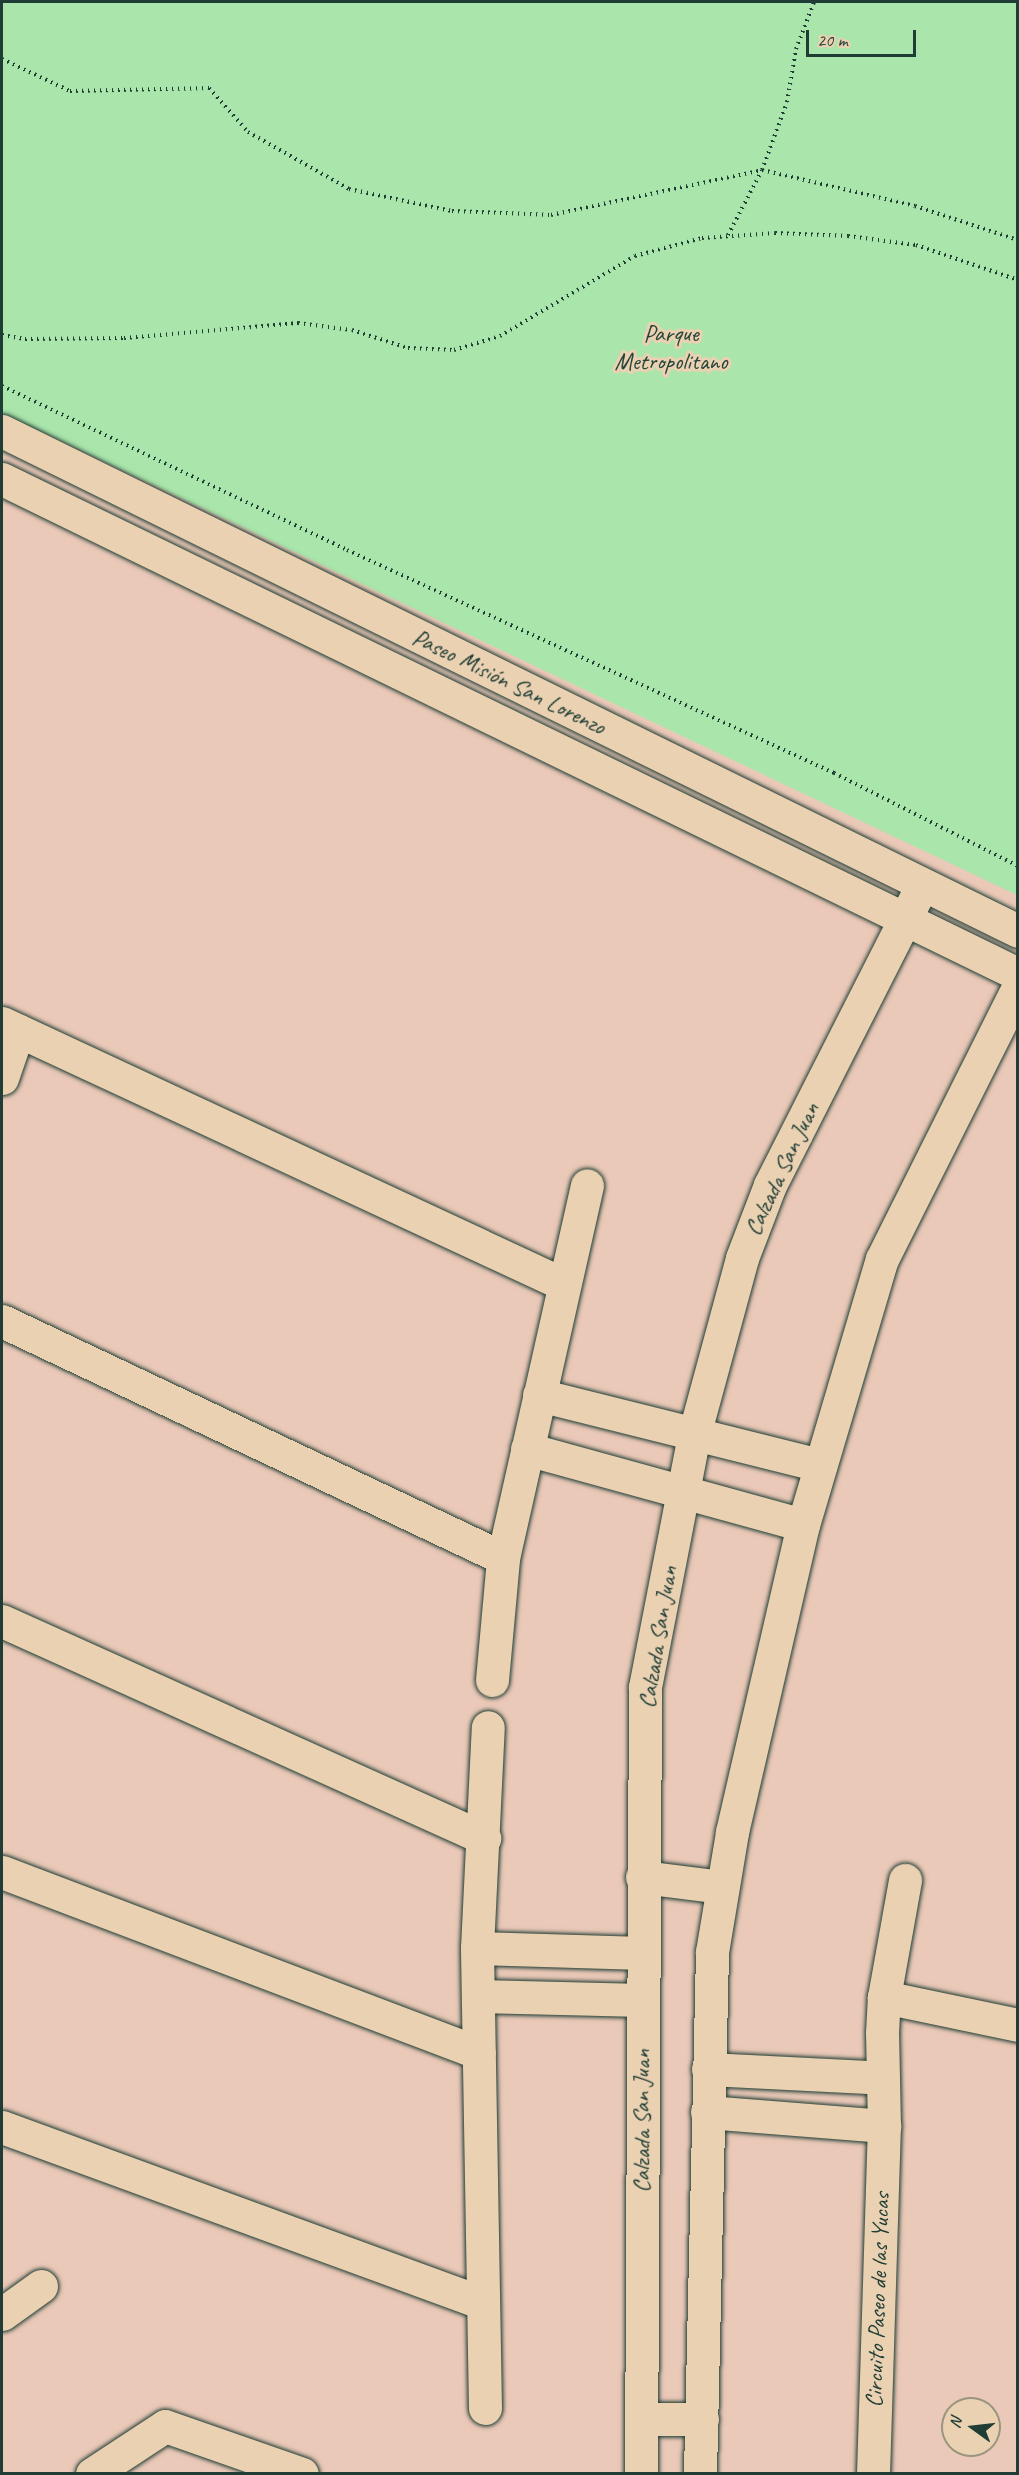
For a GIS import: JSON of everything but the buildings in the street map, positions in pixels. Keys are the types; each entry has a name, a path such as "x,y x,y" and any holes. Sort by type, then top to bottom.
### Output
{"street":[{"name":"Paseo Misión San Lorenzo","path":"2,431 1017,932"},
{"name":"Paseo Misión San Lorenzo","path":"2,478 1017,974"},
{"name":"Calzada San Juan","path":"641,2474 642,1877 645,1687 694,1435 742,1258 770,1185 922,886"},
{"path":"700,2474 712,1952 722,1887 803,1526 882,1259 1017,987"},
{"path":"2,1078 10,1027 563,1284"},
{"path":"492,1680 503,1557 587,1185"},
{"path":"2,1321 503,1557"},
{"path":"539,1395 820,1465"},
{"path":"527,1449 683,1495 803,1526"},
{"path":"2,1621 484,1838"},
{"path":"484,2408 477,1948 488,1727"},
{"path":"2,1872 479,2053"},
{"path":"642,1877 722,1887"},
{"name":"Circuito Paseo de las Yucas","path":"873,2474 884,2126 884,1997 905,1880"},
{"path":"477,1948 643,1953"},
{"path":"478,1996 643,2000"},
{"path":"884,1997 1017,2025"},
{"path":"708,2069 883,2078"},
{"path":"707,2112 884,2126"},
{"path":"2,2127 483,2303"},
{"path":"2,2314 41,2286"},
{"path":"642,2419 702,2419"},
{"path":"92,2474 165,2426 302,2474"}],"path":[{"path":"728,236 762,170 787,102 796,50 814,2"},
{"path":"2,59 70,91 209,88 249,132 349,189 452,211 551,215 762,170 915,206 1017,240"},
{"path":"2,335 25,339 124,338 298,322 352,330 408,348 454,350 500,336 635,256 702,238 775,233 848,236 916,245 1017,280"},
{"path":"2,386 347,550 834,773 1017,866"}],"green space":[{"name":"Parque Metropolitano","path":"2,2 1017,2 1017,895 2,413"}]}
